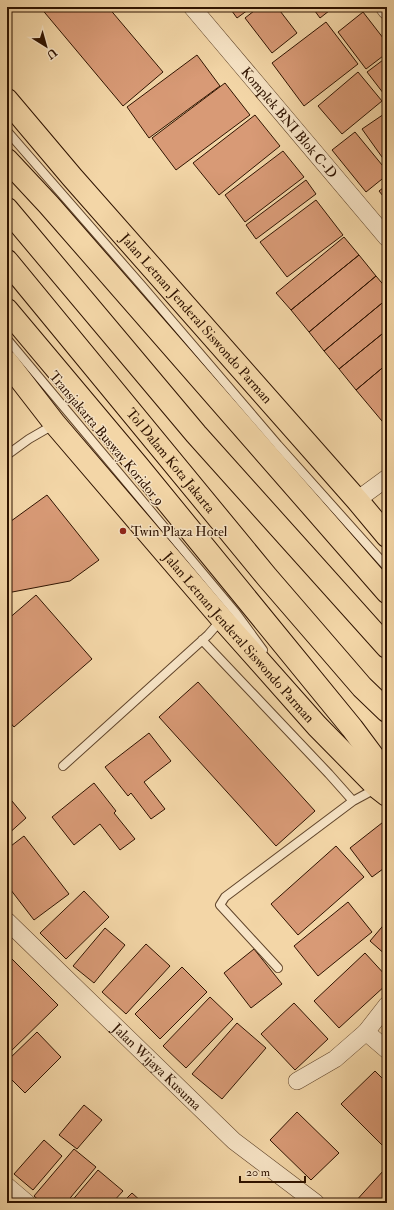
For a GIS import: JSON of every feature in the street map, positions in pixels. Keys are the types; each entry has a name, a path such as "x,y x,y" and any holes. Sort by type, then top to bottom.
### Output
{"highway":[{"name":"Jalan Letnan Jenderal Siswondo Parman","path":"7,100 72,177 387,536"},
{"path":"7,160 59,217 387,592"},
{"path":"7,209 196,434 387,647"},
{"name":"Tol Dalam Kota Jakarta","path":"7,261 267,577 362,687 387,711"},
{"path":"7,310 138,466 352,728 384,786"},
{"name":"Jalan Letnan Jenderal Siswondo Parman","path":"9,369 222,619 317,726 384,786"}],"street":[{"name":"Komplek BNI Blok C-D","path":"192,7 387,238"},
{"path":"384,7 387,12"},
{"path":"357,500 383,481"},
{"name":"Jalan Wijaya Kusuma","path":"7,921 234,1141 316,1203"},
{"path":"296,1081 335,1059 366,1032 387,1005"},
{"path":"366,1032 387,1050"},
{"path":"7,1186 27,1203"}],"lane":[{"path":"7,131 143,287 278,446 387,567"},
{"name":"Transjakarta Busway Koridor 9","path":"7,338 236,613 317,726"},
{"path":"7,455 29,439 55,424"},
{"path":"63,766 202,640 222,619"},
{"path":"202,640 353,801"},
{"path":"278,968 220,905 225,896 353,801 384,786"}],"building":[{"path":"40,7 108,7 163,72 123,106"},
{"path":"229,7 252,7 237,18"},
{"path":"259,7 277,7 297,33 272,53 245,18"},
{"path":"312,7 334,7 320,18"},
{"path":"363,12 387,43 387,53 366,69 338,32"},
{"path":"326,22 358,64 304,106 272,63"},
{"path":"197,55 220,86 149,138 127,107"},
{"path":"387,57 387,98 367,72"},
{"path":"358,72 382,101 342,134 318,106"},
{"path":"225,83 250,115 176,170 152,138"},
{"path":"387,112 387,164 362,129"},
{"path":"255,115 280,146 219,195 193,163"},
{"path":"355,132 387,171 387,175 366,192 332,150"},
{"path":"283,151 304,177 245,222 225,195"},
{"path":"306,180 316,194 256,239 246,225"},
{"path":"387,185 387,201 379,191"},
{"path":"316,200 343,235 287,277 260,242"},
{"path":"344,237 359,255 291,310 276,293"},
{"path":"359,255 376,276 309,332 291,310"},
{"path":"376,276 387,289 387,299 324,351 309,332"},
{"path":"387,299 387,330 339,369 324,351"},
{"path":"387,330 387,364 356,390 339,369"},
{"path":"387,364 387,427 356,390"},
{"path":"47,495 99,560 70,581 7,593 7,524"},
{"path":"36,595 92,659 14,727 7,719 7,620"},
{"path":"198,682 315,811 276,846 159,717"},
{"path":"149,733 171,761 144,782 165,809 151,819 131,793 128,796 105,767"},
{"path":"94,783 116,811 114,813 135,839 120,850 100,824 74,845 52,817"},
{"path":"7,795 26,818 7,835"},
{"path":"387,819 387,866 372,877 350,848"},
{"path":"24,836 69,894 34,920 7,885 7,849"},
{"path":"336,846 364,877 298,935 271,904"},
{"path":"84,891 109,917 66,959 40,933"},
{"path":"348,902 372,932 318,976 294,946"},
{"path":"387,921 387,956 370,941"},
{"path":"105,928 125,945 94,983 73,966"},
{"path":"146,944 170,966 126,1014 102,992"},
{"path":"254,949 282,984 251,1008 224,973"},
{"path":"365,953 387,977 387,984 339,1028 314,1001"},
{"path":"7,954 58,1005 7,1055"},
{"path":"182,967 207,992 160,1039 135,1014"},
{"path":"210,997 233,1019 186,1068 163,1046"},
{"path":"294,1003 328,1039 295,1070 261,1034"},
{"path":"237,1023 266,1048 222,1099 192,1074"},
{"path":"37,1032 61,1057 25,1093 7,1075 7,1061"},
{"path":"375,1071 387,1083 386,1149 341,1104"},
{"path":"84,1105 102,1120 77,1149 59,1135"},
{"path":"297,1112 339,1153 311,1180 270,1140"},
{"path":"44,1140 62,1156 33,1190 14,1174"},
{"path":"74,1149 96,1167 66,1203 42,1203 34,1196"},
{"path":"98,1170 123,1191 112,1203 70,1203"},
{"path":"384,1170 387,1172 387,1203 354,1203"},
{"path":"132,1193 143,1203 122,1203"}],"place":[{"name":"Twin Plaza Hotel","path":"123,531"}]}
